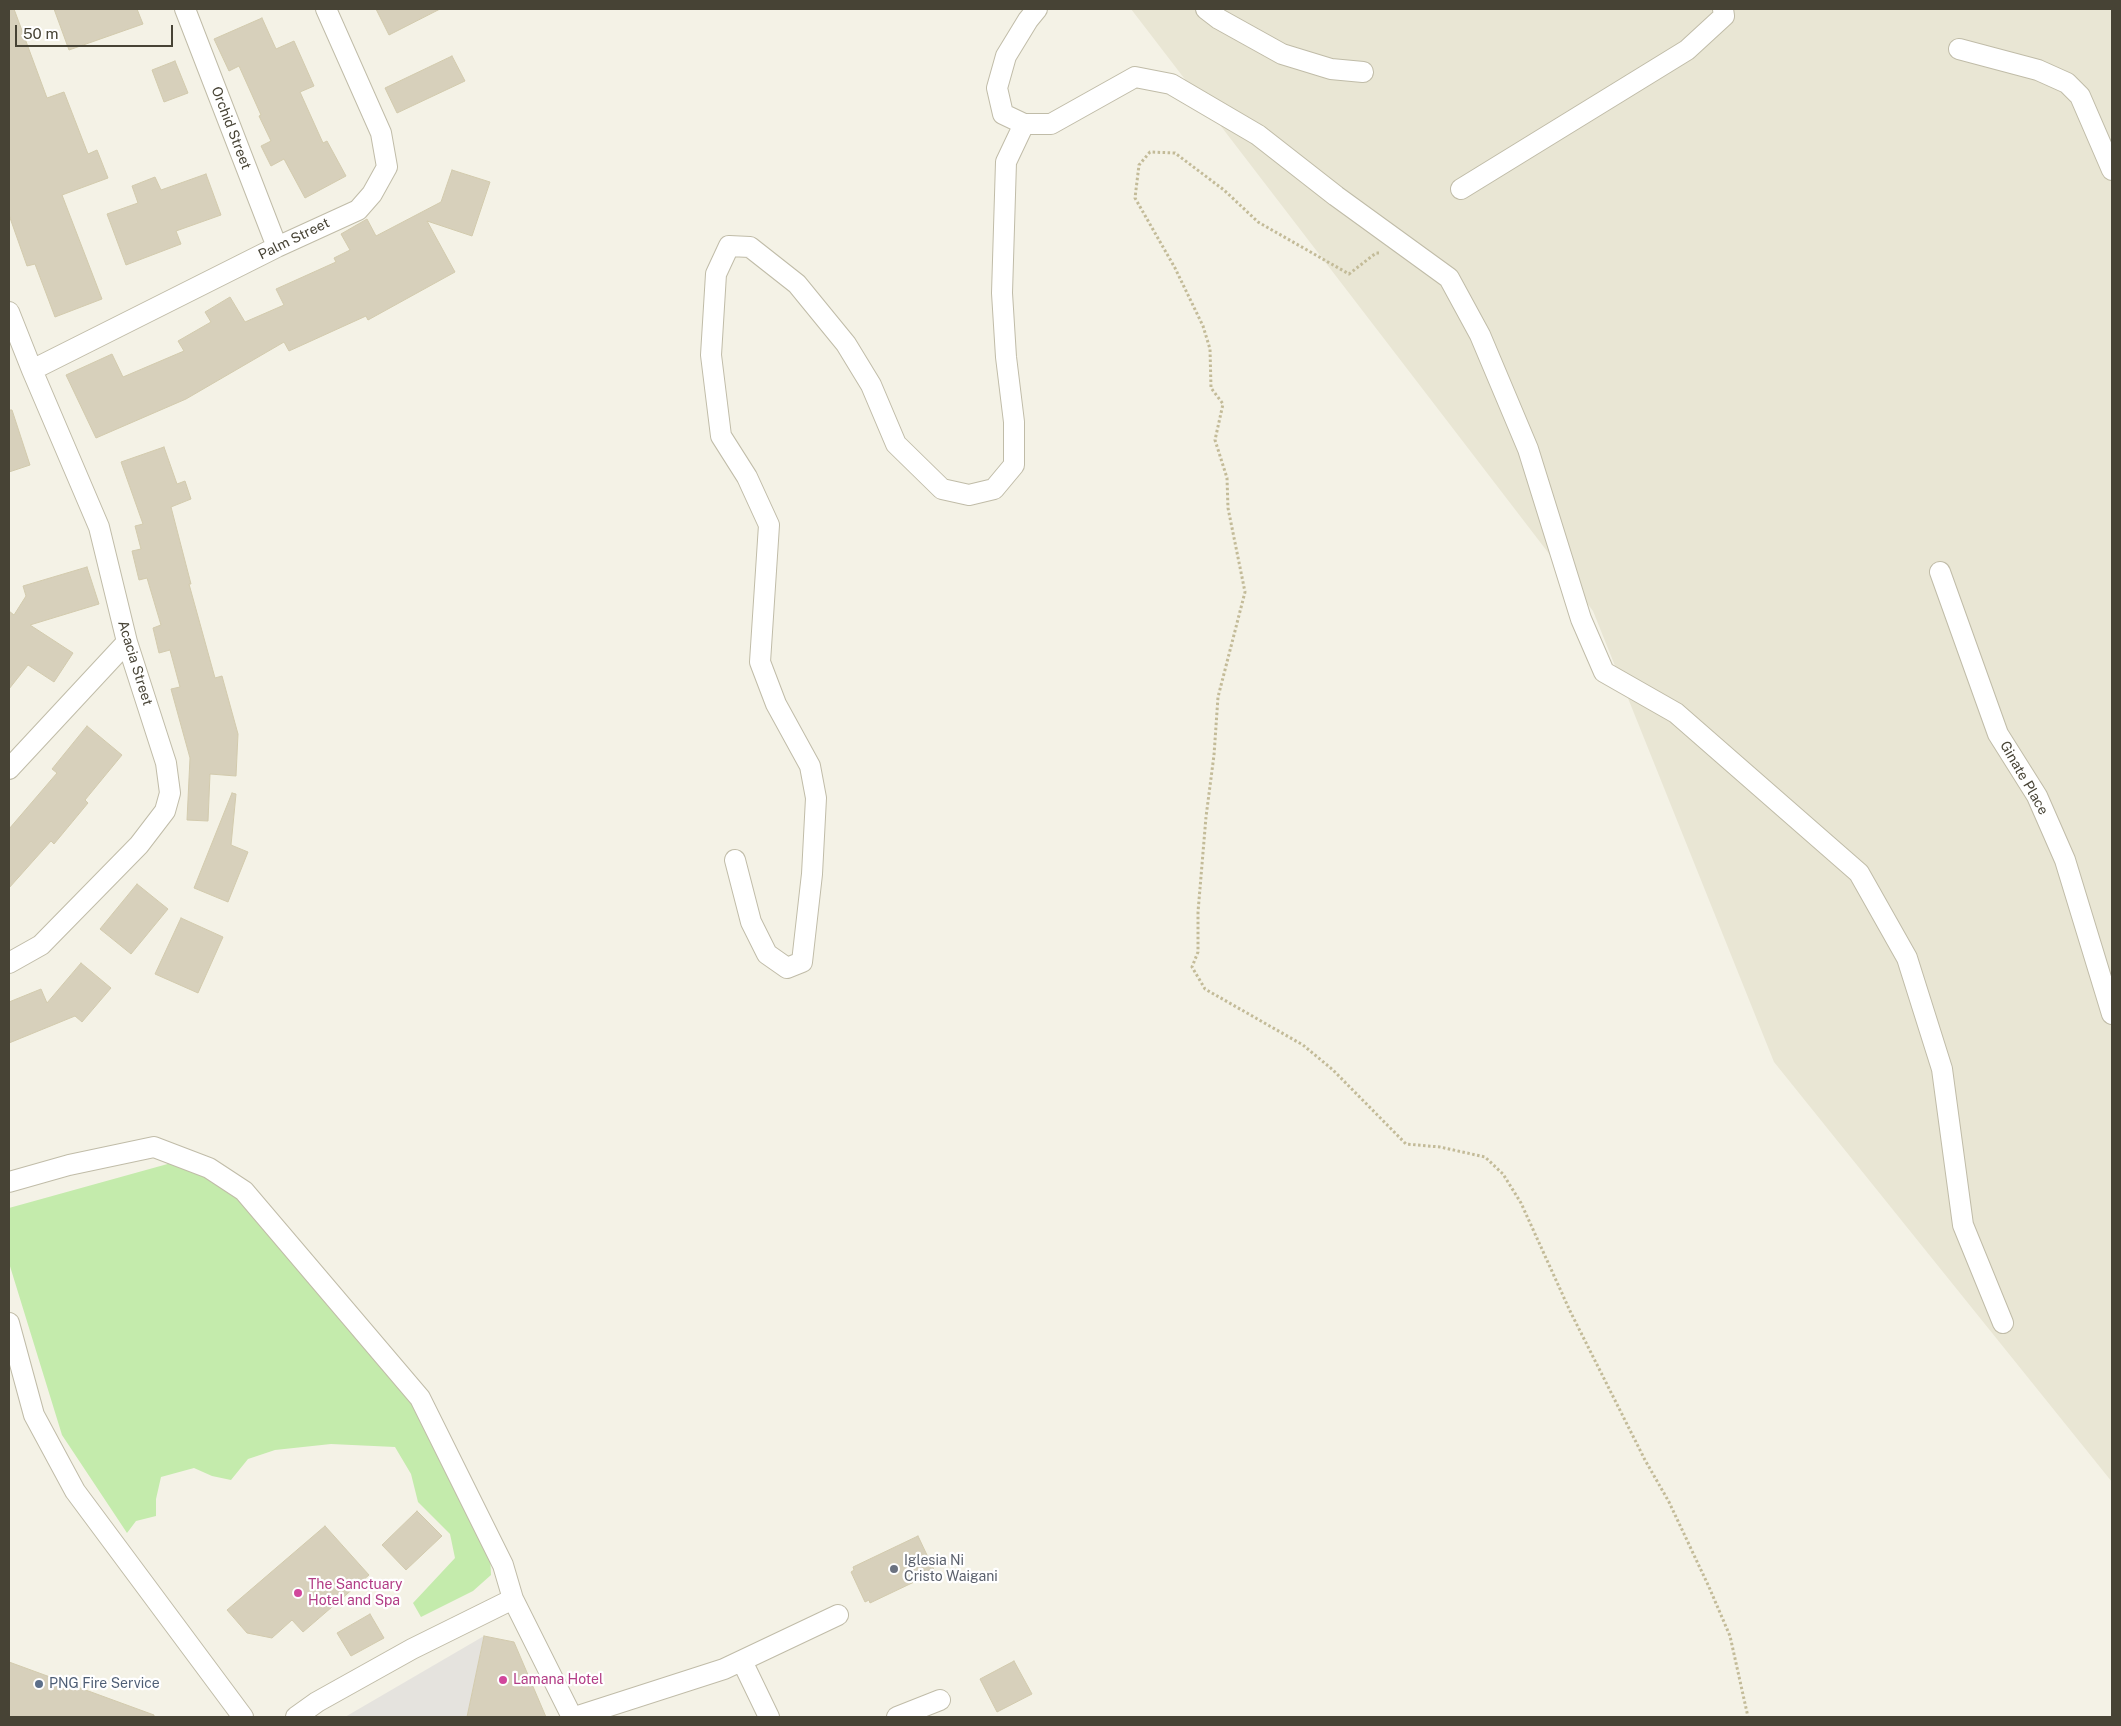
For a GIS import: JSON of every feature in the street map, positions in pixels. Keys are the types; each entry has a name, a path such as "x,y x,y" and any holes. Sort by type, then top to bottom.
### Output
{"street":[{"name":"Orchid Street","path":"185,9 277,247"},
{"name":"Palm Street","path":"32,370 277,247 358,210 372,194 387,167 382,133 326,9"},
{"path":"1037,9 1006,56 997,88 1003,114 1024,124 1051,124 1135,76 1170,84 1258,135 1448,278 1480,335 1528,449 1581,620 1604,672 1676,713 1859,873 1907,958 1942,1069 1963,1225 2003,1322"},
{"path":"1206,9 1219,19 1282,54 1331,68 1363,72"},
{"path":"1461,189 1687,50 1724,16 1723,9"},
{"path":"1958,49 2038,70 2067,83 2080,96 2112,170"},
{"path":"734,860 751,922 767,954 787,968 802,962 812,874 816,798 810,766 776,704 760,662 769,525 747,477 721,436 711,355 716,274 729,246 750,247 798,284 846,344 871,385 896,444 942,489 969,496 994,489 1014,465 1014,422 1006,356 1002,293 1006,162 1024,124"},
{"name":"Acacia Street","path":"9,312 99,527 127,642 166,763 170,792 165,811 139,845 41,945 9,964"},
{"name":"Ginate Place","path":"1940,572 1998,734 2037,796 2065,860 2112,1014"},
{"path":"9,769 127,642"},
{"path":"9,1182 69,1165 154,1147 209,1168 244,1191 420,1398 503,1564 513,1599 574,1717 612,1712 742,1661 838,1615"},
{"path":"9,1323 34,1415 75,1491 243,1717"},
{"path":"296,1717 317,1702 412,1649 513,1599"},
{"path":"742,1661 769,1717"},
{"path":"897,1717 940,1700"}],"path":[{"path":"1412,251 1376,253 1349,274 1258,222 1224,190 1175,153 1150,152 1139,165 1135,198 1187,293 1203,326 1210,349 1211,388 1223,404 1215,440 1226,478 1228,508 1244,592 1218,697 1198,912 1198,952 1192,967 1205,989 1303,1045 1333,1070 1406,1144 1440,1147 1485,1158 1503,1174 1521,1203 1570,1311 1645,1460 1669,1502 1712,1595 1730,1636 1748,1717"}],"shaded area":[{"path":"1131,9 2112,9 2112,1482 1774,1062 1593,611"},
{"path":"484,1636 467,1717 345,1717"}],"green space":[{"path":"182,1160 238,1191 417,1401 490,1553 491,1575 473,1591 421,1617 413,1603 455,1558 450,1534 418,1502 411,1474 395,1447 331,1444 275,1450 248,1459 231,1480 212,1476 194,1468 161,1477 156,1499 156,1516 136,1521 127,1533 62,1435 9,1263 9,1208"}],"building":[{"path":"9,9 14,9 47,98 64,92 88,154 97,150 108,178 62,195 102,299 55,317 35,264 27,266 9,215"},
{"path":"54,9 137,9 143,24 69,50"},
{"path":"376,9 440,9 389,35"},
{"path":"262,18 276,49 294,41 314,86 300,92 323,143 327,141 346,176 305,198 284,159 271,166 261,146 271,141 259,116 261,115 239,66 229,71 214,39"},
{"path":"452,56 465,81 397,113 385,88"},
{"path":"175,61 188,93 164,102 152,70"},
{"path":"452,170 490,182 472,236 427,221 455,272 368,320 366,316 289,351 284,342 186,399 96,438 66,375 112,354 123,377 184,351 178,341 211,322 205,312 230,297 245,322 284,305 276,289 336,262 334,258 350,250 341,234 367,219 376,236 441,202"},
{"path":"206,174 221,215 176,231 181,244 126,265 107,214 138,203 132,186 155,177 161,190"},
{"path":"9,410 12,410 30,465 9,472"},
{"path":"164,447 177,484 185,481 191,499 171,507 191,584 189,584 215,678 222,676 238,734 236,776 210,774 208,821 187,820 190,758 171,689 180,687 170,650 159,653 153,628 161,625 147,578 139,580 132,551 141,549 135,526 143,524 121,462"},
{"path":"87,567 99,604 30,625 73,653 54,682 28,665 9,689 9,611 14,615 26,596 23,586"},
{"path":"87,726 122,755 85,800 88,803 54,844 51,841 9,888 9,829 57,773 52,769"},
{"path":"232,793 236,794 231,845 248,852 228,902 194,888"},
{"path":"137,884 168,909 131,954 100,929"},
{"path":"181,918 223,937 198,993 155,974"},
{"path":"81,963 111,988 82,1022 75,1016 9,1043 9,1002 41,989 47,1003"},
{"path":"417,1511 442,1536 406,1570 382,1545"},
{"name":"The Sanctuary Hotel and Spa","path":"325,1526 369,1575 303,1632 292,1620 272,1638 247,1633 227,1610"},
{"name":"Iglesia Ni Cristo Waigani","path":"918,1536 935,1572 870,1603 869,1600 865,1602 851,1572 854,1570 853,1567"},
{"path":"370,1614 384,1638 351,1656 337,1633"},
{"name":"Lamana Hotel","path":"484,1636 514,1642 546,1717 467,1717"},
{"path":"1014,1661 1032,1694 997,1712 980,1679"},
{"name":"PNG Fire Service","path":"9,1662 154,1715 154,1717 9,1717"}],"place":[{"name":"Iglesia Ni Cristo Waigani","path":"894,1569"},
{"name":"The Sanctuary Hotel and Spa","path":"298,1593"},
{"name":"Lamana Hotel","path":"503,1680"},
{"name":"PNG Fire Service","path":"39,1684"}]}
